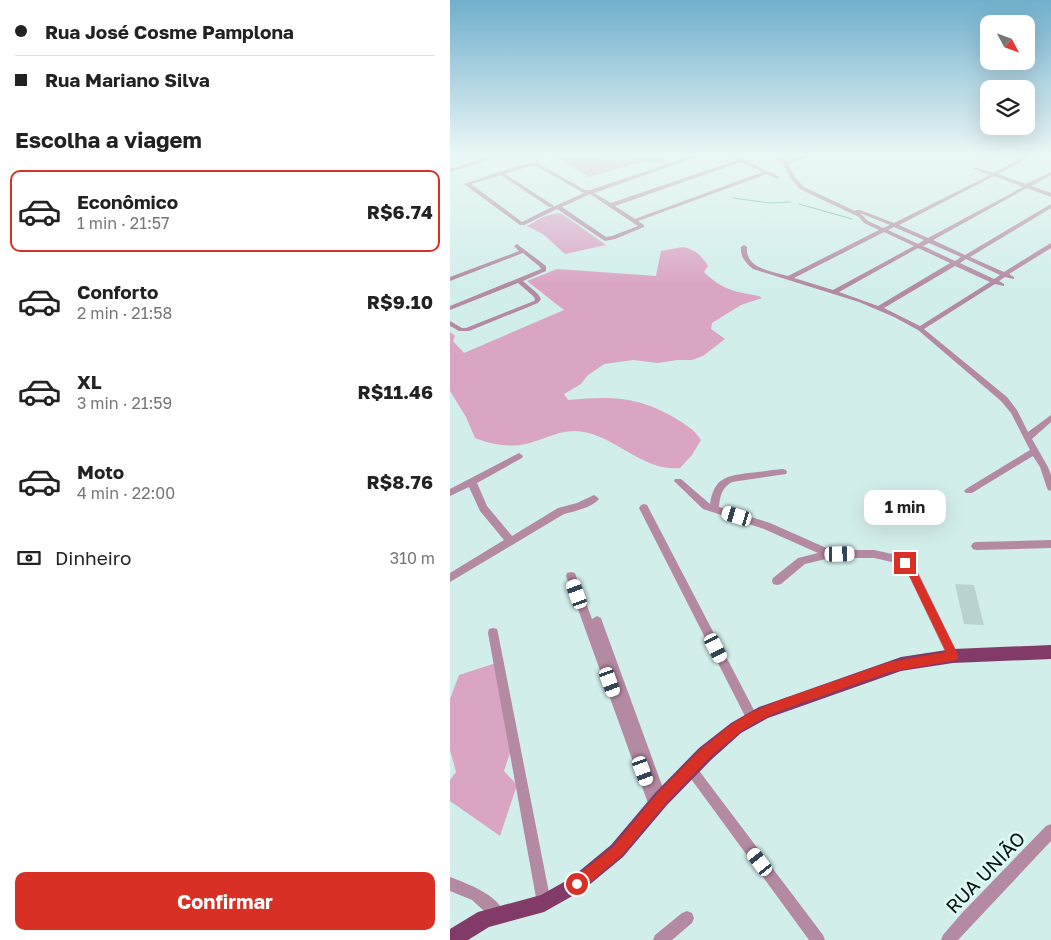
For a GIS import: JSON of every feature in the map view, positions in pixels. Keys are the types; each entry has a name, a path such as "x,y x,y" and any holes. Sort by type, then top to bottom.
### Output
{"main road":[{"path":"450,940 474,925 498,914 544,903 565,892 596,870 617,851 690,768 721,739 752,718 780,705 890,667 953,656 1051,652"}],"street":[{"path":"486,198 522,224 572,198"},
{"path":"542,198 608,240 642,226 636,220 599,198"},
{"path":"612,205 632,198"},
{"path":"636,220 696,198"},
{"path":"827,198 863,215 877,217 1012,278"},
{"path":"787,279 947,198"},
{"path":"833,292 1005,198"},
{"path":"880,308 1051,206"},
{"path":"863,215 866,222 1002,285"},
{"path":"920,330 1051,245"},
{"path":"450,308 539,273 544,268 518,246"},
{"path":"744,248 745,258 755,268 880,308 920,330 1004,399 1014,412 1034,452 1044,467 1051,488"},
{"path":"450,279 524,251"},
{"path":"450,323 461,330 467,330 536,302 538,298 519,281"},
{"path":"1027,438 1051,418"},
{"path":"969,491 1034,452"},
{"path":"450,493 519,456"},
{"path":"714,508 715,496 723,482 730,479 783,472"},
{"path":"472,482 483,508 511,542"},
{"path":"678,482 697,500 714,508 767,526 830,554"},
{"path":"450,578 561,511 594,499"},
{"path":"644,508 752,718"},
{"path":"976,546 1051,544"},
{"path":"777,581 802,560 830,554 874,554 905,563 910,567 953,656"},
{"path":"571,576 659,802"},
{"path":"597,621 659,802"},
{"path":"493,634 544,903"},
{"path":"690,768 818,940"},
{"name":"RUA UNIÃO","path":"948,940 966,918 1051,831"},
{"path":"450,884 477,895 498,914"},
{"path":"660,940 687,918"}],"shaded area":[{"path":"557,213 562,214 606,245 565,254 543,234 527,226 543,217"},
{"path":"683,247 695,251 700,256 708,266 704,272 717,283 730,289 762,298 741,305 712,323 711,329 725,339 703,356 692,360 658,363 633,360 604,364 587,376 581,384 564,394 568,400 611,398 649,405 683,423 693,430 701,440 692,455 680,468 667,468 655,465 596,435 584,432 559,433 514,446 486,442 475,438 466,417 450,391 450,332 455,336 453,341 464,353 564,310 527,281 557,269 656,276 661,251"},
{"path":"496,663 512,747 504,771 517,785 500,836 450,801 450,780 456,772 450,750 450,699 459,675"}],"building":[{"path":"955,584 974,585 984,625 964,624"}],"waterway":[{"path":"733,198 770,203 791,202"},
{"path":"799,204 852,219"}],"route":[{"path":"577,884 596,870 628,840 661,798 704,754 721,739 752,718 780,705 890,667 953,656 910,567 905,563"}]}
